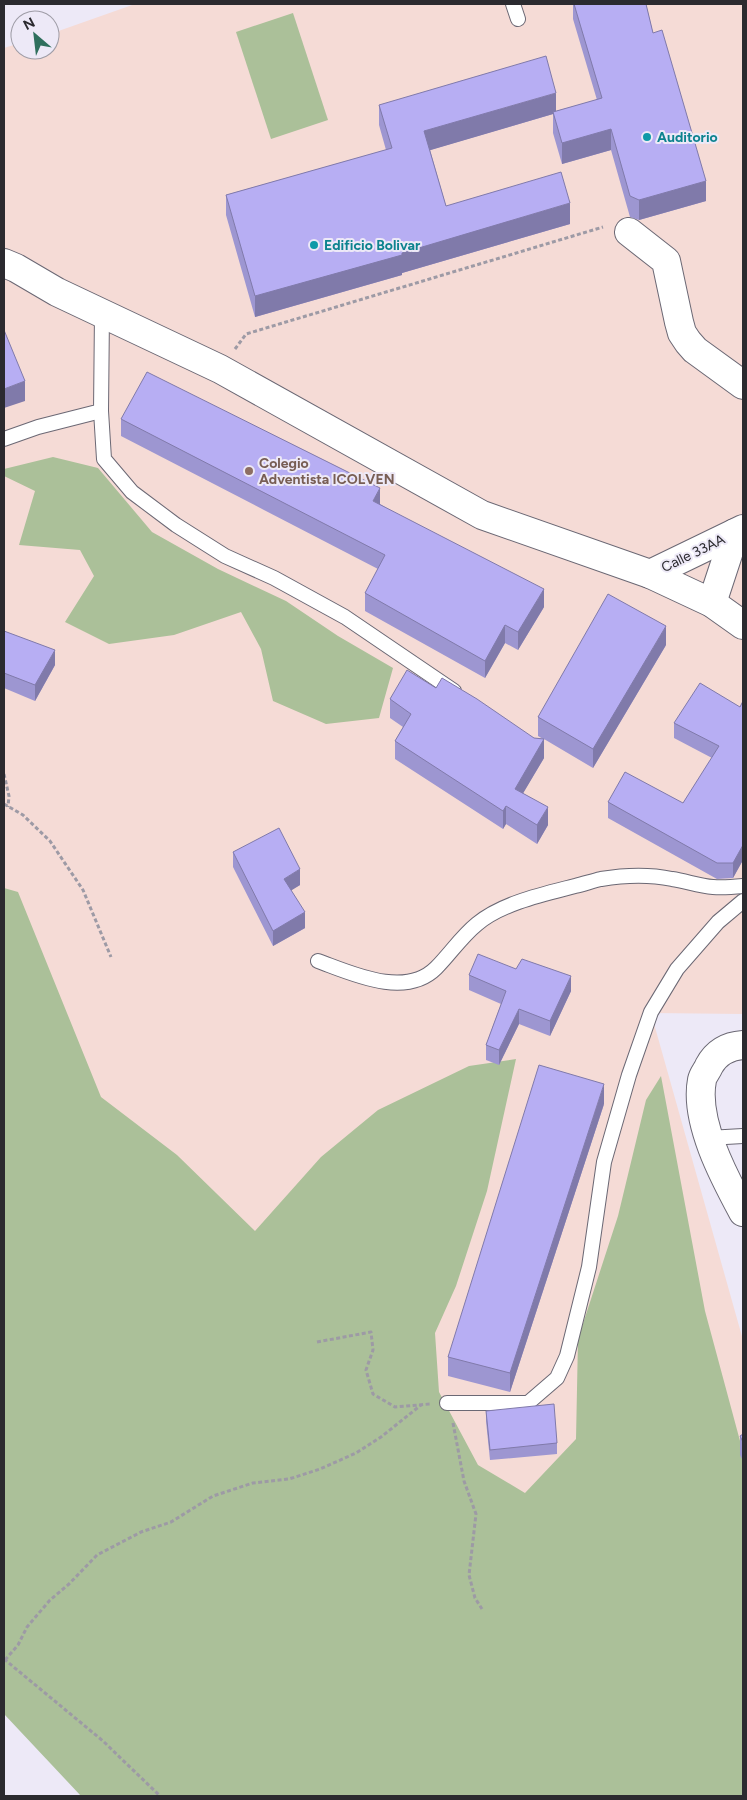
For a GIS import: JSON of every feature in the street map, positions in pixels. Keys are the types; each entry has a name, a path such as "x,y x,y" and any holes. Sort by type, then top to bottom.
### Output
{"street":[{"path":"629,232 666,261 681,327 688,342 695,350 743,385"},
{"path":"4,263 56,292 220,370 482,516 650,574 712,603 743,625"},
{"name":"Calle 33AA","path":"650,574 739,531"},
{"name":"Calle 33AA","path":"712,603 739,531"},
{"path":"743,1045 734,1045 714,1056 702,1079 701,1101 708,1138 743,1212"}],"lane":[{"path":"513,4 518,19"},
{"path":"102,314 101,411 104,459 132,492 176,525 225,556 274,578 345,617 467,699"},
{"path":"4,439 38,427 101,411"},
{"path":"318,961 391,984 417,980 434,970 454,945 478,923 506,908 540,895 600,880 631,875 673,879 716,888 743,886"},
{"path":"447,1402 528,1403 558,1378 568,1356 589,1267 604,1162 629,1075 650,1012 676,969 718,922 743,901"},
{"path":"708,1138 743,1136"}],"path":[{"path":"220,370 246,334 616,223 629,232"},
{"path":"4,774 9,796 8,807"},
{"path":"4,804 22,815 50,841 83,890 111,957"},
{"path":"317,1342 371,1332 372,1350 366,1370 373,1394 395,1406 447,1402 456,1431 464,1482 476,1514 469,1575 476,1598 482,1609"},
{"path":"160,1796 103,1741 4,1659 18,1645 27,1626 50,1600 69,1584 97,1555 141,1532 171,1522 212,1496 253,1483 289,1479 320,1469 356,1453 381,1437 421,1405"}],"shaded area":[{"path":"135,4 743,4 743,1014 651,1013 743,1340 743,1627 4,1284 4,48 10,46 10,60 60,60 60,30"}],"green space":[{"path":"293,13 328,120 271,139 236,32"},
{"path":"53,457 98,468 152,532 218,569 286,601 338,636 393,668 379,718 326,724 273,701 261,649 241,612 174,635 109,644 65,622 94,576 80,550 19,545 35,491 4,476 4,469"},
{"path":"4,888 18,892 101,1097 177,1155 255,1231 321,1157 378,1110 469,1066 516,1059 487,1191 456,1286 435,1333 439,1392 478,1465 525,1493 576,1439 578,1339 618,1216 646,1100 661,1076 705,1311 743,1452 743,1796 81,1796 4,1714"}],"building":[{"name":"Auditorio","path":"574,4 646,4 653,33 662,30 706,181 639,200 630,196 611,129 562,143 553,112 602,98"},
{"path":"546,56 556,93 424,131 446,206 561,172 570,203 402,253 402,255 255,296 226,195 392,148 379,105"},
{"path":"4,330 25,381 4,389"},
{"path":"147,372 380,488 373,501 544,589 518,632 505,625 485,661 365,593 385,555 121,419"},
{"path":"608,594 666,626 593,749 538,717"},
{"path":"4,631 55,650 35,685 4,673"},
{"path":"407,670 436,688 442,678 477,699 534,738 544,739 515,789 548,807 537,825 506,806 503,811 395,741 411,714 390,699"},
{"path":"700,683 740,707 743,701 743,845 733,863 717,863 608,802 625,772 683,803 719,746 674,723"},
{"path":"279,828 300,869 284,879 305,912 273,931 233,852"},
{"path":"478,954 516,969 522,959 571,976 550,1021 519,1009 499,1050 486,1045 506,991 469,975"},
{"path":"539,1065 604,1084 510,1373 448,1357"},
{"path":"554,1404 557,1443 490,1450 486,1411"}],"place":[{"name":"Auditorio","path":"647,137"},
{"name":"Edificio Bolivar","path":"314,245"},
{"name":"Colegio Adventista ICOLVEN","path":"249,471"}]}
